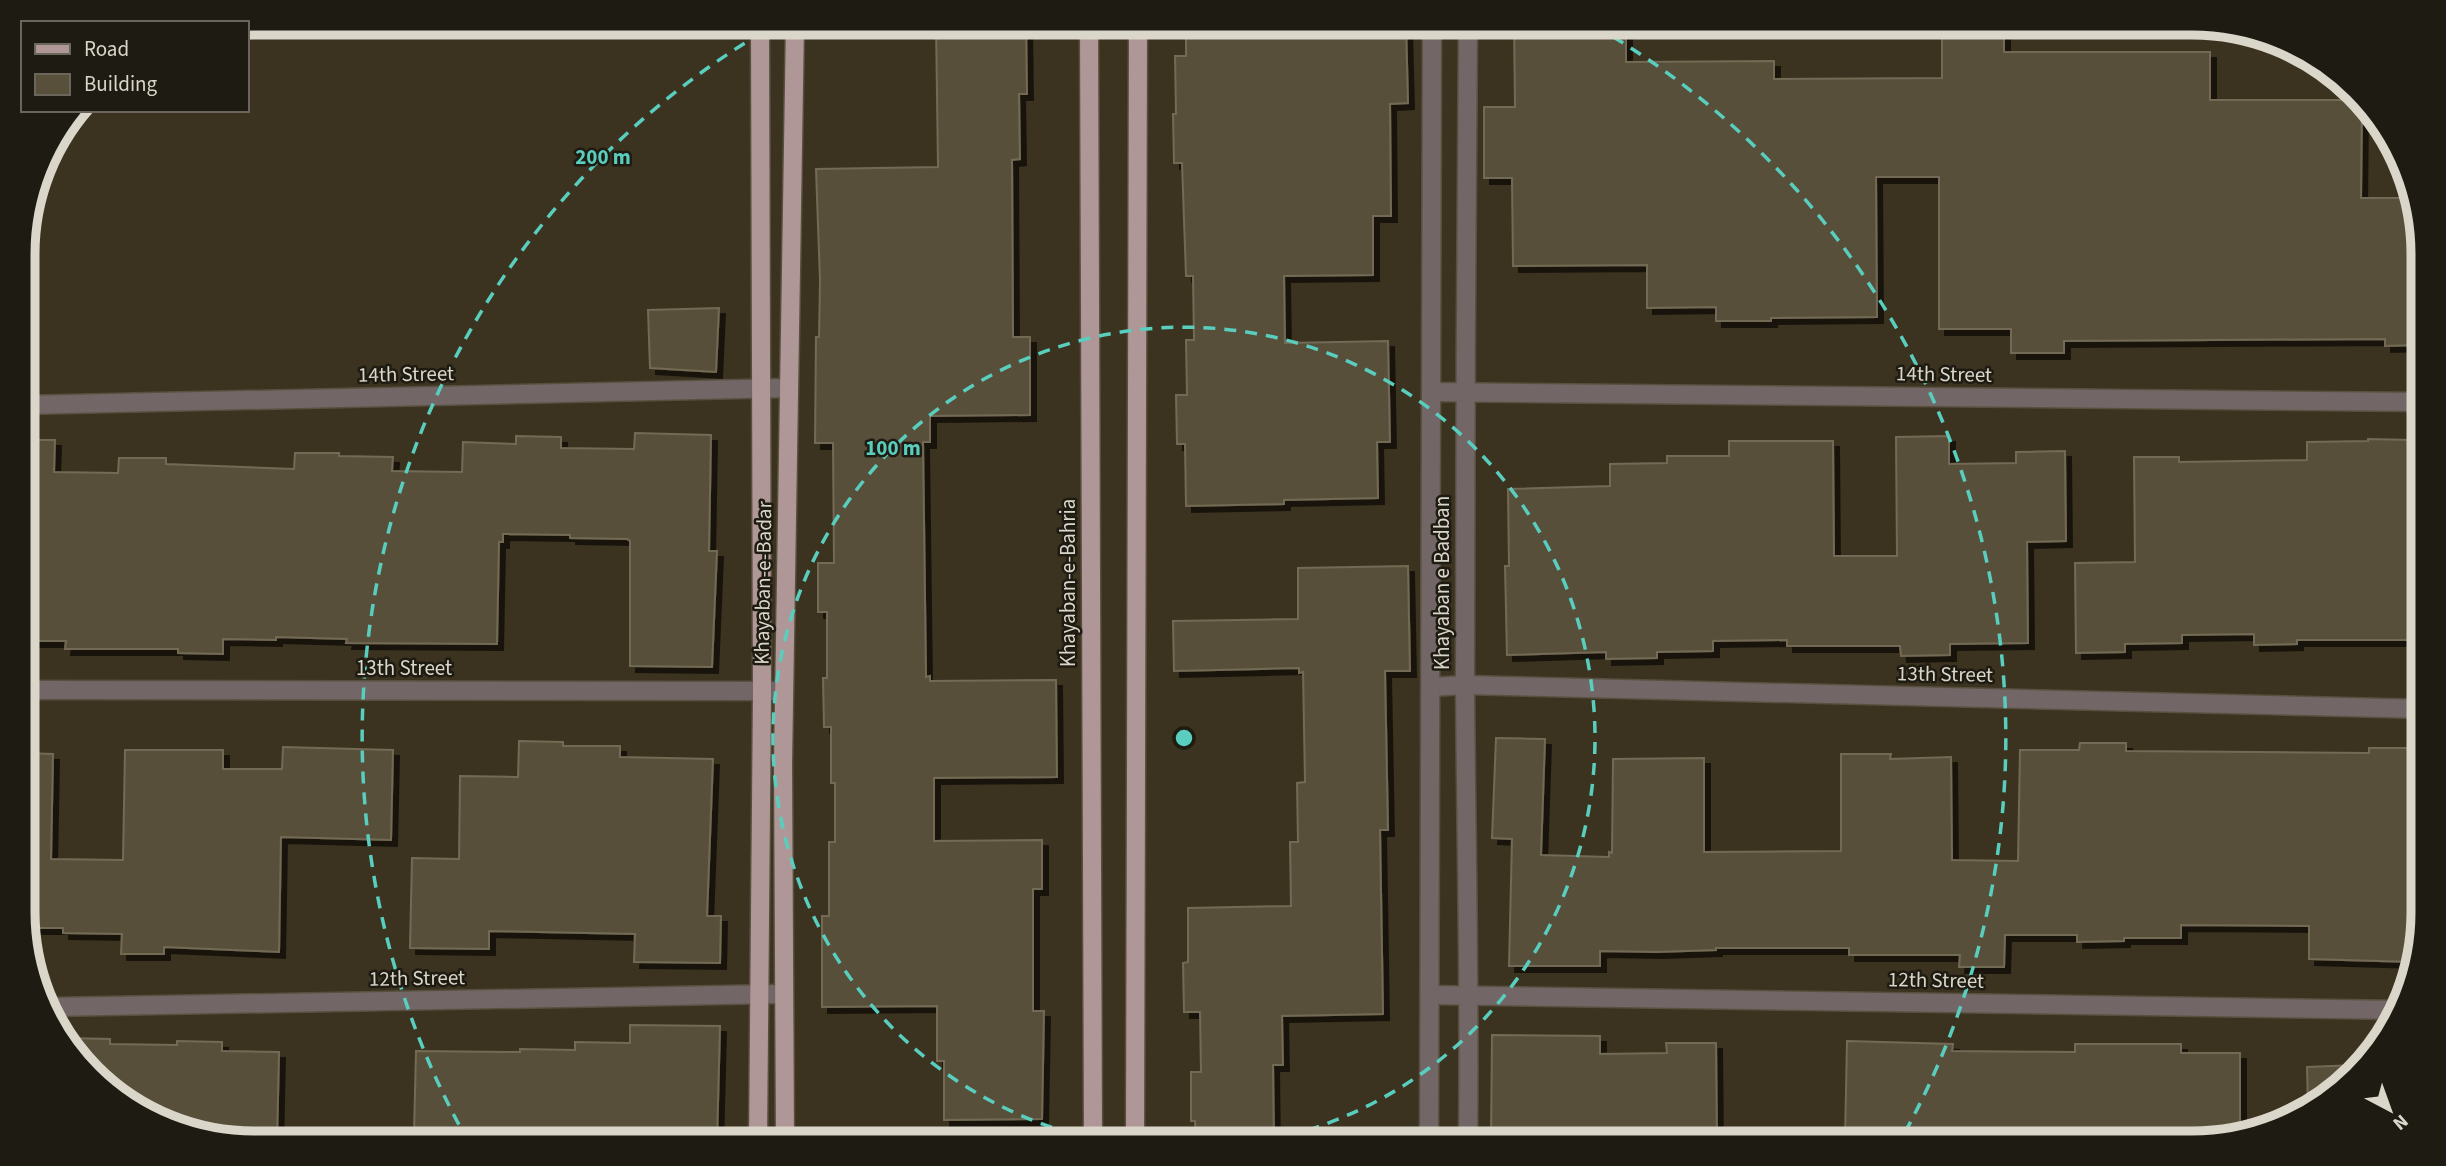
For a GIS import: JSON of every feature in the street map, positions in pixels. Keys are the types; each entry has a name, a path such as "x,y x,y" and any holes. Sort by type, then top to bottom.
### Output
{"main road":[{"name":"Khayaban-e-Badar","path":"758,1131 762,692 760,35"},
{"name":"Khayaban-e-Badar","path":"785,1131 784,691 795,35"},
{"name":"Khayaban-e-Bahria","path":"1089,35 1093,1131"},
{"path":"1135,1131 1138,35"}],"street":[{"name":"Khayaban e Badban","path":"1429,1131 1432,35"},
{"name":"Khayaban e Badban","path":"1468,35 1465,685 1470,996 1468,1131"},
{"name":"14th Street","path":"35,405 789,388"},
{"name":"14th Street","path":"1431,392 2411,402"},
{"name":"13th Street","path":"1431,687 1465,685 2411,709"},
{"name":"13th Street","path":"35,690 784,691"},
{"name":"12th Street","path":"57,1007 783,994"},
{"name":"12th Street","path":"1430,995 2387,1010"}],"building":[{"path":"936,35 1026,35 1027,94 1019,94 1020,159 1012,160 1013,337 1030,337 1030,415 930,416 930,442 923,442 926,677 930,676 930,681 1056,680 1057,777 934,778 934,841 1042,840 1042,889 1033,889 1033,1011 1044,1011 1042,1119 944,1120 944,1061 937,1061 937,1006 822,1007 822,916 829,916 829,842 835,842 835,783 831,783 831,727 824,727 823,678 827,678 827,612 818,612 818,563 834,563 833,443 815,443 816,337 819,337 820,281 816,169 938,167"},
{"path":"1186,35 1406,35 1408,103 1390,104 1391,216 1373,216 1373,275 1284,276 1285,343 1388,341 1390,442 1377,442 1378,498 1186,506 1185,444 1177,444 1176,395 1187,395 1186,340 1194,340 1193,276 1186,276 1182,163 1174,163 1173,114 1176,114 1175,56 1186,56"},
{"path":"1514,35 1626,35 1626,62 1774,61 1774,79 1942,78 1942,35 2004,35 2004,52 2210,52 2210,100 2348,100 2362,116 2361,198 2404,198 2411,254 2411,345 2385,346 2385,339 2064,341 2064,353 2011,353 2011,329 1939,329 1939,177 1876,177 1877,317 1716,321 1716,307 1647,308 1647,265 1513,266 1512,178 1484,178 1484,107 1515,107"},
{"path":"719,308 716,372 650,368 648,310"},
{"path":"635,433 711,435 709,551 717,551 712,667 630,666 630,541 570,538 570,535 503,534 503,542 499,542 497,644 346,643 347,639 276,637 276,640 223,639 223,654 178,653 178,649 65,649 66,641 35,641 35,440 55,440 54,472 118,473 119,458 166,458 166,464 294,469 295,453 393,457 392,471 462,472 463,442 516,444 516,436 561,437 561,448 634,449"},
{"path":"1949,436 1949,464 2016,463 2016,452 2065,451 2066,541 2027,542 2028,643 1950,644 1950,655 1901,656 1900,646 1787,646 1787,640 1713,641 1713,651 1657,652 1657,658 1606,659 1606,652 1507,655 1505,566 1509,566 1508,489 1610,486 1610,464 1667,463 1667,456 1729,456 1729,441 1833,441 1834,556 1897,556 1896,437"},
{"path":"2411,440 2411,640 2297,640 2297,644 2254,645 2254,634 2182,635 2182,643 2125,644 2125,652 2076,653 2075,563 2135,562 2134,457 2179,457 2179,462 2307,460 2307,442"},
{"path":"1408,566 1410,671 1385,671 1388,830 1380,830 1383,1014 1282,1016 1283,1065 1273,1065 1274,1131 1195,1131 1195,1121 1191,1121 1191,1072 1201,1072 1200,1012 1184,1012 1183,963 1188,962 1188,908 1291,906 1290,842 1298,842 1297,783 1305,782 1303,672 1299,673 1299,668 1174,671 1173,621 1298,619 1298,568"},
{"path":"1496,738 1545,739 1541,855 1609,857 1609,852 1612,853 1613,759 1704,758 1704,852 1841,851 1841,754 1891,754 1890,759 1951,757 1952,860 2018,861 2020,750 2079,750 2080,743 2126,743 2126,751 2369,753 2369,748 2411,748 2411,926 2405,962 2309,959 2309,926 2181,925 2181,938 2124,938 2124,941 2077,942 2077,935 2005,935 2004,967 1959,967 1960,955 1849,955 1849,948 1600,951 1600,966 1509,966 1512,839 1492,838"},
{"path":"519,741 563,742 563,746 620,746 620,757 713,759 707,916 721,916 720,963 634,962 635,934 489,931 489,949 410,948 412,858 459,859 460,776 518,777"},
{"path":"283,747 393,750 391,840 281,837 279,952 164,947 164,954 121,954 122,934 63,933 63,928 36,928 35,753 53,754 51,859 123,860 125,750 223,750 223,769 282,769"},
{"path":"630,1025 720,1026 717,1131 414,1131 416,1051 575,1050 575,1042 630,1043"},
{"path":"1492,1035 1600,1036 1600,1054 1667,1053 1666,1043 1716,1043 1717,1131 1491,1131"},
{"path":"75,1038 110,1039 110,1044 177,1045 177,1041 222,1042 222,1051 279,1052 277,1131 240,1131 211,1127 184,1119 145,1102 99,1067"},
{"path":"1847,1041 1953,1044 1952,1051 2075,1052 2075,1044 2181,1044 2181,1053 2240,1053 2240,1126 2235,1127 2206,1131 1845,1131"},
{"path":"2348,1065 2308,1098 2307,1067"}]}
